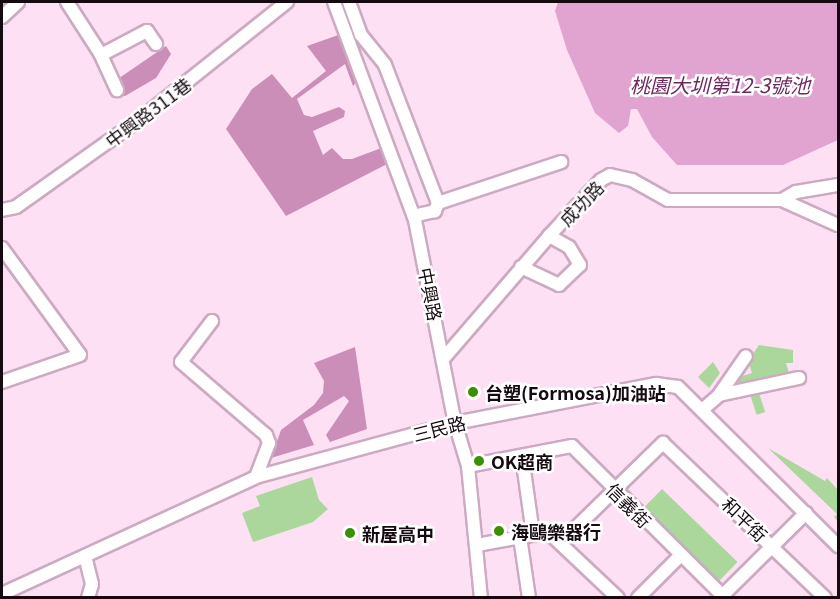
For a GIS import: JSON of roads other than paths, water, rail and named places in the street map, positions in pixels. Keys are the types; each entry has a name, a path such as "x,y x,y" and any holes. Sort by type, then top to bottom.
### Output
{"street":[{"path":"2,17 18,2"},
{"path":"67,2 101,55 117,90"},
{"name":"中興路311巷","path":"2,210 16,207 144,116 287,2"},
{"name":"中興路","path":"334,2 414,216 455,423 468,466 481,597"},
{"path":"349,2 361,35 385,64 438,202 435,211 414,216"},
{"path":"101,55 147,31 156,44"},
{"path":"438,202 561,162"},
{"name":"成功路","path":"443,359 549,236 601,180 610,175 632,180 668,200 782,200 838,225"},
{"path":"782,200 796,192 838,185"},
{"path":"521,267 559,285 580,265 569,247 549,236"},
{"path":"2,248 80,355 2,382"},
{"path":"212,321 181,362 266,435 270,443 256,477"},
{"path":"702,410 719,395 746,356"},
{"path":"719,395 799,378"},
{"name":"三民路","path":"2,594 256,477 455,423 656,384 678,387 838,546"},
{"name":"和平街","path":"613,489 663,443 825,597"},
{"name":"信義街","path":"522,456 572,446 722,597"},
{"path":"468,466 522,456 529,597"},
{"path":"560,543 613,489"},
{"path":"722,597 806,513"},
{"path":"477,545 548,532 618,597"},
{"path":"638,597 681,555"},
{"path":"85,556 92,584 88,597"}],"water":[{"name":"桃園大圳第12-3號池","path":"558,2 838,2 838,140 783,165 677,165 652,137 637,109 631,109 628,126 619,133 595,113 567,50 555,11"}],"place":[{"name":"台塑(Formosa)加油站","path":"473,392"},
{"name":"OK超商","path":"479,461"},
{"name":"海鷗樂器行","path":"499,531"},
{"name":"新屋高中","path":"350,533"}]}
